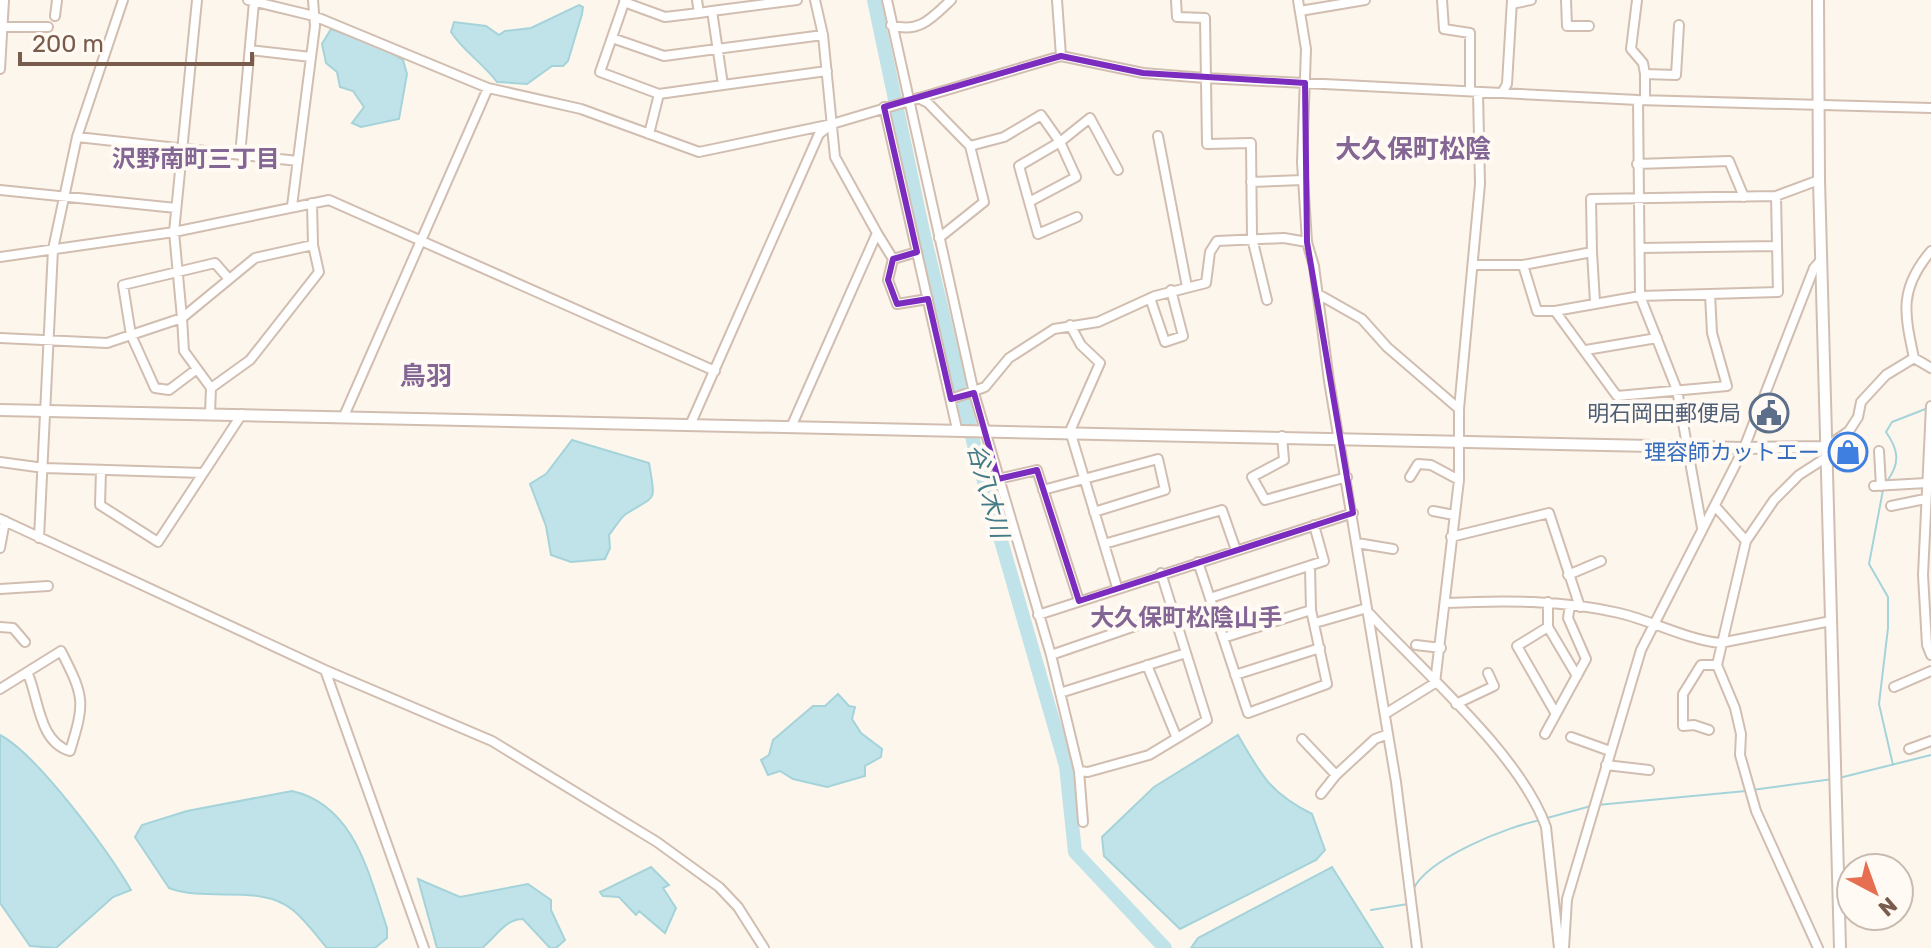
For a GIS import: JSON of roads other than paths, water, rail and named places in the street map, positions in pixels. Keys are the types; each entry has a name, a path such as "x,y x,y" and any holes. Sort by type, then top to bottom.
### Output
{"street":[{"path":"0,69 4,0"},
{"path":"55,16 57,0"},
{"path":"39,538 53,249 77,137 123,0"},
{"path":"197,0 174,232 184,351 211,388 210,413"},
{"path":"292,206 311,57 313,0"},
{"path":"697,0 699,13"},
{"path":"797,0 665,17 624,1 600,72 659,94 827,71"},
{"path":"815,0 823,35 835,157 893,259 888,280 897,304 928,299"},
{"path":"887,0 912,99 974,393 1051,655 1079,771 1083,822"},
{"path":"891,25 907,30 930,22 951,0"},
{"path":"1057,0 1061,56"},
{"path":"1176,0 1177,17 1205,18 1207,144 1251,143 1252,238 1267,300"},
{"path":"1298,0 1306,37 1303,180 1307,242 1385,714 1412,888 1417,948"},
{"path":"1300,11 1365,0"},
{"path":"1385,714 1435,683 1459,480 1459,409 1480,184 1470,33 1444,29 1442,0"},
{"path":"1503,91 1507,84 1512,2 1531,0"},
{"path":"1566,0 1567,26 1589,26"},
{"path":"1637,0 1631,49 1643,63 1645,74 1637,164 1640,296 1677,390 1688,445 1693,496 1702,528"},
{"path":"1818,0 1819,180 1840,948"},
{"path":"240,155 258,1 290,5 488,88 581,109 699,152 832,124 1061,56 1143,73 1205,78 1642,100 1931,108"},
{"path":"712,11 723,85"},
{"path":"1645,74 1676,75 1679,25"},
{"path":"3,27 48,27"},
{"path":"612,38 664,56 823,35"},
{"path":"250,50 311,57"},
{"path":"344,416 488,88"},
{"path":"649,134 659,94"},
{"path":"912,99 928,103 970,146 984,202 939,238"},
{"path":"884,107 957,429"},
{"path":"970,146 1004,137 1041,115 1060,142 1076,177 1029,202"},
{"path":"1077,217 1038,234 1019,166 1060,142 1090,118 1118,170"},
{"path":"691,423 819,134 832,124"},
{"path":"1158,136 1187,287"},
{"path":"77,137 298,161"},
{"path":"1637,164 1729,161 1744,197"},
{"path":"1251,182 1303,180"},
{"path":"1595,302 1591,199 1776,196 1819,180"},
{"path":"0,190 63,194 176,208"},
{"path":"1523,265 1537,311 1555,311 1640,296 1778,292 1776,196"},
{"path":"0,257 174,232 329,200 715,371"},
{"path":"211,388 250,360 319,272 313,245 312,203"},
{"path":"792,425 877,233"},
{"path":"951,399 985,387 1009,358 1054,329 1098,322 1171,290 1206,283 1210,252 1217,241 1252,238 1307,242"},
{"path":"0,338 107,343 182,318 255,258 313,245"},
{"path":"1641,248 1775,246"},
{"path":"1931,251 1913,272 1906,294 1906,321 1914,358 1931,368"},
{"path":"893,259 917,252"},
{"path":"1473,265 1523,265 1592,252"},
{"path":"1562,948 1567,899 1581,861 1610,751 1653,623 1744,448 1814,268 1822,259"},
{"path":"197,369 169,390 155,388 131,335 123,285 215,263 229,279"},
{"path":"1150,298 1165,342 1183,336 1171,290"},
{"path":"1318,294 1362,319 1387,347 1459,409"},
{"path":"1555,311 1617,396 1727,386 1712,333 1710,294"},
{"path":"1070,325 1081,345 1100,363 1070,431 1117,587"},
{"path":"1586,350 1657,338"},
{"path":"1818,948 1756,811 1740,755 1741,734 1735,708 1717,665 1720,643 1746,541 1774,500 1849,431 1858,417 1861,402 1886,375 1914,358"},
{"path":"1931,406 1924,601 1931,655"},
{"path":"0,410 1688,445 1826,452"},
{"path":"101,470 100,505 158,542 242,414"},
{"path":"1282,436 1284,460 1252,477 1265,500 1347,477"},
{"path":"1879,451 1878,486 1926,483"},
{"path":"1043,490 1158,459 1165,490 1094,512"},
{"path":"0,462 44,468 203,473"},
{"path":"1410,477 1418,464 1431,465 1459,480"},
{"path":"998,479 1037,470 1079,601"},
{"path":"1891,506 1927,505"},
{"path":"1715,506 1746,541"},
{"path":"1104,544 1222,510 1236,550"},
{"path":"1433,511 1454,515"},
{"path":"1038,615 1353,513"},
{"path":"1451,537 1549,513 1575,606 1568,618 1586,659 1545,734"},
{"path":"0,548 2,523 325,670 492,741 657,842 719,887 738,907 764,948"},
{"path":"1210,598 1324,561 1314,525"},
{"path":"1357,543 1393,549"},
{"path":"1568,575 1601,561"},
{"path":"1198,562 1248,713 1327,684 1311,610 1310,567"},
{"path":"1079,771 1088,772 1149,755 1207,720 1161,573"},
{"path":"0,589 48,586"},
{"path":"1446,603 1548,602 1653,623 1704,642 1720,643 1831,621"},
{"path":"1548,602 1548,627 1577,676"},
{"path":"1223,638 1311,610"},
{"path":"1315,623 1368,610"},
{"path":"1368,610 1490,741 1539,808 1546,827 1562,948"},
{"path":"1051,655 1173,613"},
{"path":"0,627 13,628 25,642"},
{"path":"1548,627 1517,646 1556,714"},
{"path":"1416,645 1441,648"},
{"path":"1235,675 1320,648"},
{"path":"0,689 61,651 79,686 83,708 70,751 59,748 44,730 28,674"},
{"path":"1060,693 1186,653"},
{"path":"1147,665 1176,736"},
{"path":"1709,730 1694,725 1683,726 1683,694 1701,665 1717,665"},
{"path":"325,670 424,948"},
{"path":"1894,687 1931,671"},
{"path":"1456,704 1494,686 1488,673"},
{"path":"1321,794 1366,746 1388,734"},
{"path":"1571,737 1610,751"},
{"path":"1302,739 1336,775"},
{"path":"1909,749 1931,741"},
{"path":"1606,765 1649,770"}],"water":[{"path":"579,5 583,7 582,14 568,61 563,66 552,66 527,84 497,82 451,32 454,22 486,26 499,35 505,31 531,28"},
{"path":"331,29 379,46 403,60 407,74 399,119 361,127 352,123 364,107 353,91 340,87 337,72 326,63 322,44"},
{"path":"572,440 649,463 652,496 619,521 609,535 610,548 605,559 571,562 551,555 546,526 530,484 546,474"},
{"path":"838,694 849,706 855,707 852,719 861,733 882,749 881,757 865,766 865,776 827,787 793,779 780,771 768,775 761,760 769,755 773,740 813,706 825,706"},
{"path":"0,735 16,746 52,783 106,852 131,890 113,897 56,948 30,946 0,903"},
{"path":"1238,735 1268,782 1312,814 1325,850 1316,860 1180,929 1104,856 1102,837 1154,787"},
{"path":"292,791 313,799 331,811 356,845 387,928 387,938 375,948 327,948 293,910 265,897 200,894 169,888 135,837 142,825 187,811"},
{"path":"651,867 669,885 663,888 676,908 665,933 639,911 636,915 619,897 603,896 600,892"},
{"path":"1332,867 1383,948 1191,948 1198,938"},
{"path":"418,879 460,897 528,884 551,900 551,910 565,940 556,948 550,948 523,919 506,925 482,948 437,948"}],"waterway":[{"name":"谷八木川","path":"874,0 922,227 977,457 1066,766 1075,852 1165,948"},
{"path":"1887,481 1896,456 1886,432 1892,422 1928,408"},
{"path":"1883,490 1869,564 1888,597 1888,628 1879,704 1893,765"},
{"path":"1839,778 1931,755"},
{"path":"1752,790 1833,779"},
{"path":"1597,805 1746,791"},
{"path":"1547,818 1591,806"},
{"path":"1413,890 1421,878 1451,856 1489,837 1541,820"},
{"path":"1371,910 1408,904"}],"place":[{"name":"明石岡田郵便局","path":"1769,413"},
{"name":"理容師カットエー","path":"1848,452"}],"district":[{"name":"大久保町松陰","path":"1413,149"},
{"name":"沢野南町三丁目","path":"196,159"},
{"name":"鳥羽","path":"426,376"},
{"name":"大久保町松陰山手","path":"1186,618"}]}
